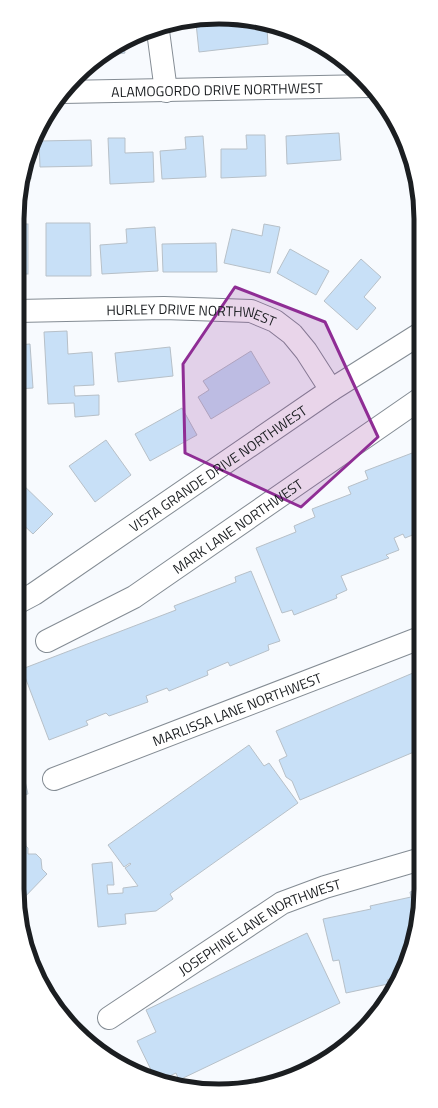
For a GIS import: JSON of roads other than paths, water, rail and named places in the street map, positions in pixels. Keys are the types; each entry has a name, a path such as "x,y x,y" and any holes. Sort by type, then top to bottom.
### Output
{"street":[{"path":"158,33 166,91"},
{"name":"ALAMOGORDO DRIVE NORTHWEST","path":"70,92 362,86"},
{"name":"HURLEY DRIVE NORTHWEST","path":"24,311 164,308 251,311 275,321 292,334 306,351 330,390"},
{"name":"VISTA GRANDE DRIVE NORTHWEST","path":"24,599 41,590 330,390 414,338"},
{"name":"MARK LANE NORTHWEST","path":"47,641 134,597 414,403"},
{"name":"MARLISSA LANE NORTHWEST","path":"54,779 414,640"},
{"name":"JOSEPHINE LANE NORTHWEST","path":"109,1018 282,903 324,887 414,861"}]}
